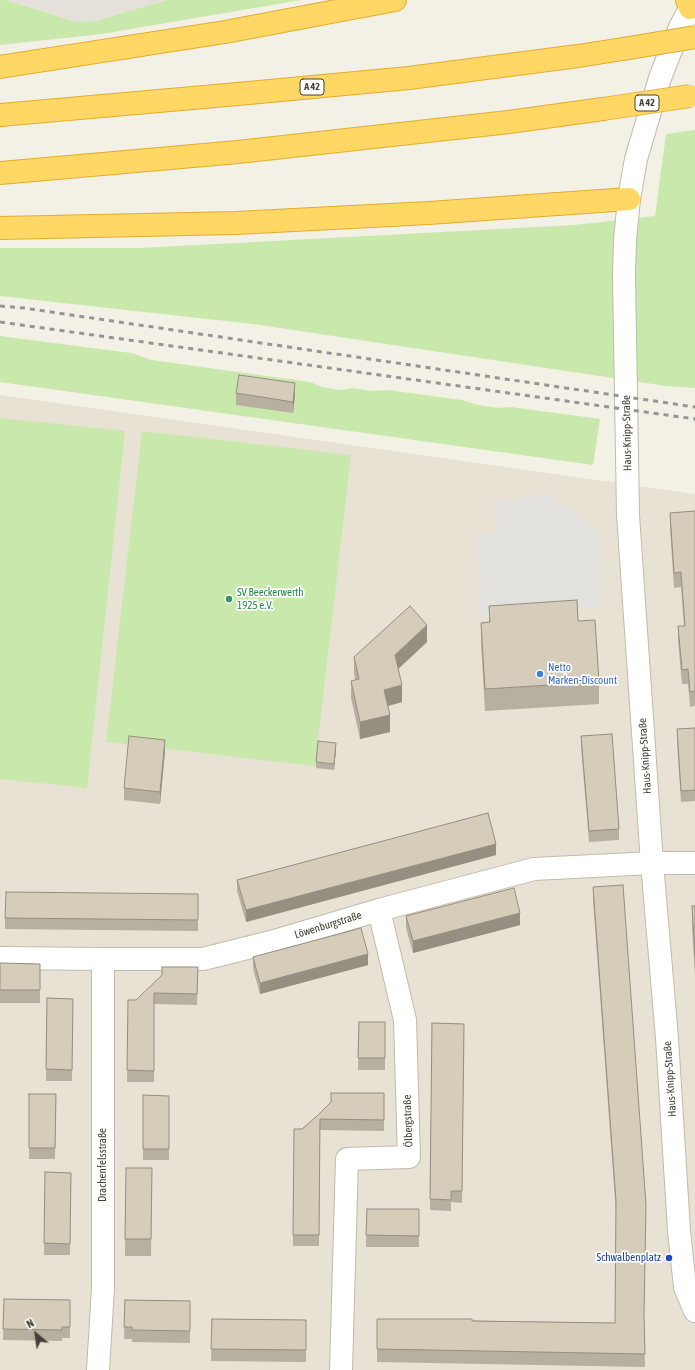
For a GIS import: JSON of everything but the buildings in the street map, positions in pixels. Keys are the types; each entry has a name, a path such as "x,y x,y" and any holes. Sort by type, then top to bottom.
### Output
{"highway":[{"path":"0,67 225,32 395,0"},
{"name":"A 42","path":"0,115 409,78 578,56 695,37"},
{"name":"A 42","path":"0,172 238,152 509,122 692,95"},
{"path":"0,228 236,223 429,213 629,199"}],"street":[{"name":"Haus-Knipp-Straße","path":"690,3 660,78 636,159 629,199 624,268 628,516 652,863 667,1038 679,1231 685,1286 695,1311"},
{"name":"Löwenburgstraße","path":"0,958 203,958 271,942 379,910 534,869 652,863 695,863"},
{"name":"Ölbergstraße","path":"341,1370 347,1159 409,1157 405,1020 379,910"},
{"name":"Drachenfelsstraße","path":"98,1370 103,1288 103,959"}],"shaded area":[{"path":"6,0 167,0 95,21 77,22"},
{"path":"0,395 695,494 695,1370 0,1370"},
{"path":"550,494 600,532 604,573 600,606 479,616 477,534 497,533 494,501"}],"green space":[{"path":"0,0 6,0 77,22 95,21 167,0 301,0 102,34 0,45"},
{"path":"695,130 695,388 666,386 253,324 0,296 0,248 141,248 574,225 655,216 666,134"},
{"path":"0,336 131,353 152,360 310,382 322,387 340,390 353,388 372,391 387,390 462,400 478,405 499,408 511,407 600,419 593,465 0,382"},
{"path":"0,418 125,431 87,788 0,779"},
{"name":"SV Beeckerwerth 1925 e.V.","path":"142,431 351,455 315,766 106,742"}],"railway":[{"path":"0,306 24,308 695,407"},
{"path":"0,322 695,419"}],"place":[{"name":"SV Beeckerwerth 1925 e.V.","path":"229,599"},
{"name":"Netto Marken-Discount","path":"540,674"},
{"name":"Schwalbenplatz","path":"669,1258"}]}
